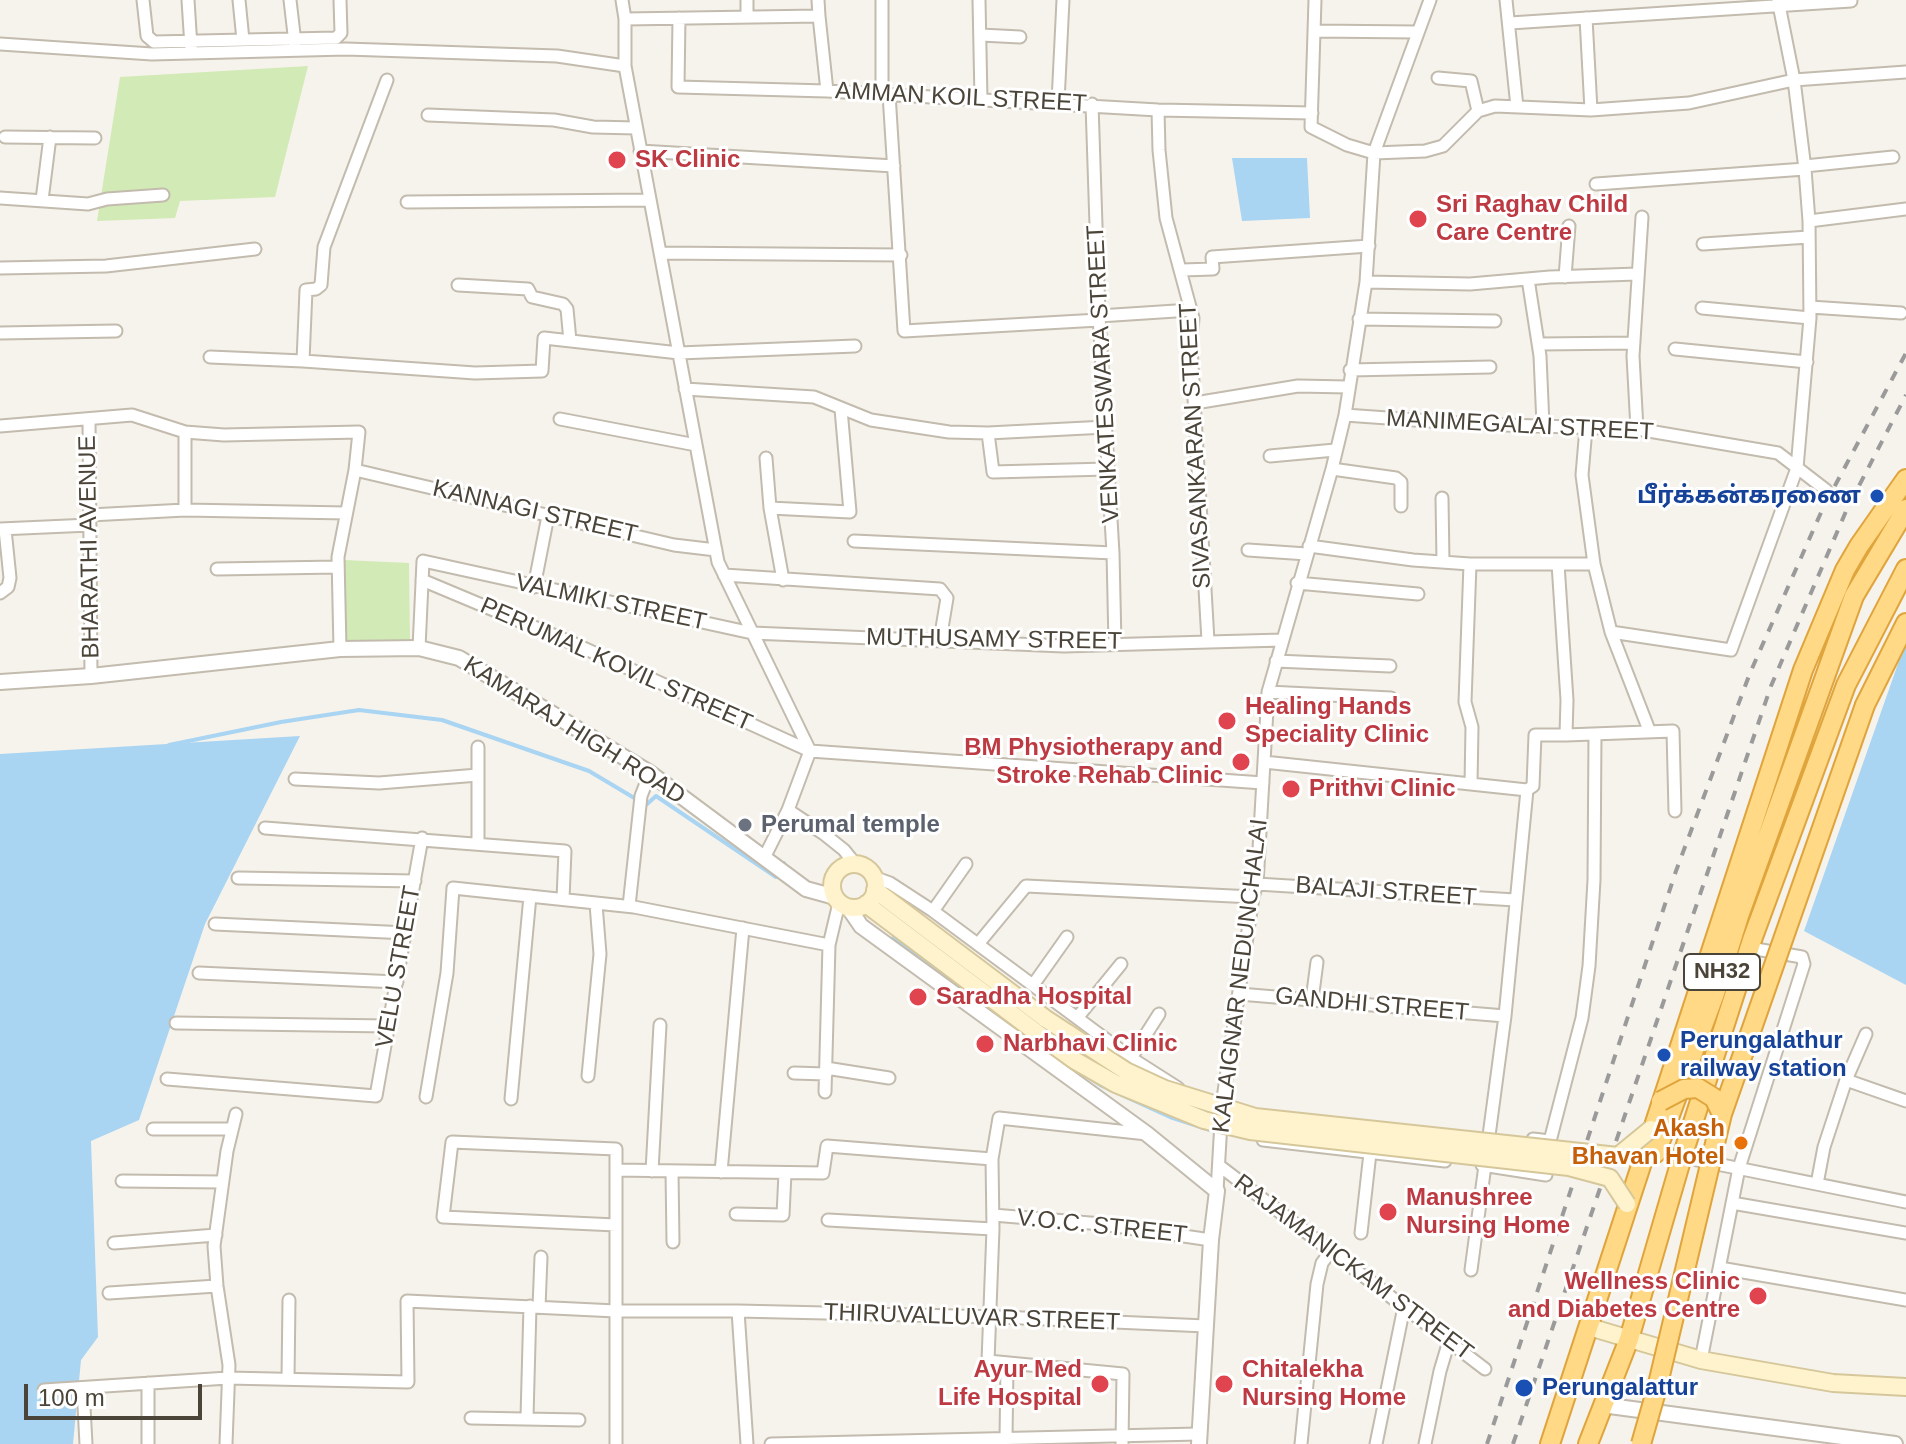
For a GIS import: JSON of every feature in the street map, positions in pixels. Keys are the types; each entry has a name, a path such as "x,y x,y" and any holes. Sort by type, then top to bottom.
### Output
{"highway":[{"path":"1550,1444 1803,670 1845,570 1902,484"},
{"name":"NH32","path":"1557,1444 1647,1178 1854,596 1906,509"},
{"name":"NH32","path":"1588,1444 1629,1339 1682,1157 1750,948 1846,685 1906,569"},
{"path":"1641,1444 1722,1114 1853,735 1873,686 1906,623"},
{"path":"1661,1101 1684,1089 1698,1088 1714,1098 1722,1114"}],"main road":[{"path":"871,890 860,907 841,902 832,883 845,867 856,865 866,868 871,890 1042,1026 1074,1060 1116,1084 1204,1120 1250,1131 1569,1167 1610,1178 1627,1204"},
{"path":"1042,1026 1126,1071 1210,1105 1255,1117 1618,1156 1651,1129"},
{"path":"1596,1329 1701,1360 1833,1383 1906,1387"}],"street":[{"path":"143,0 149,39 191,47 295,45 338,37 341,33 340,0"},
{"path":"188,0 191,47"},
{"path":"239,0 243,40"},
{"path":"290,0 295,45"},
{"path":"622,0 625,66 716,550 724,575 810,751 788,810 775,866"},
{"path":"747,0 747,17"},
{"path":"818,0 827,91"},
{"path":"882,0 904,331 1191,310"},
{"path":"979,0 981,99"},
{"path":"1058,102 1063,0"},
{"path":"1315,0 1311,127 1347,145 1374,153 1425,151 1443,146 1478,111 1495,106 1591,110 1689,103 1794,80 1906,72"},
{"name":"KALAIGNAR NEDUNCHALAI","path":"1217,1191 1221,1167 1219,1133 1222,1105 1257,884 1268,692 1345,415 1366,282 1374,153 1430,0"},
{"path":"1506,0 1517,107"},
{"path":"1510,23 1778,3 1851,1"},
{"path":"1611,632 1731,650 1797,468 1810,312 1809,221 1794,80 1778,3"},
{"path":"625,19 819,16"},
{"name":"AMMAN KOIL STREET","path":"679,18 678,87 1058,102 1158,110 1312,113"},
{"path":"1586,18 1591,110"},
{"path":"1314,31 1417,32"},
{"path":"981,35 1020,37"},
{"path":"0,44 152,54 243,40 346,49 557,56 625,66"},
{"path":"1438,78 1471,81 1478,111"},
{"path":"303,361 306,290 321,285 324,247 387,80"},
{"name":"VENKATESWARA STREET","path":"1092,104 1115,644"},
{"name":"SIVASANKARAN STREET","path":"1158,110 1166,218 1193,318 1191,347 1208,641"},
{"path":"428,115 554,120 593,127 636,128"},
{"path":"5,137 95,138"},
{"path":"42,200 50,137"},
{"path":"640,151 894,166"},
{"path":"1596,184 1805,168 1893,157"},
{"path":"0,198 88,204 107,199 163,195"},
{"path":"407,202 650,200"},
{"path":"1809,221 1906,209"},
{"path":"1637,429 1634,343 1642,217"},
{"path":"1565,277 1569,226"},
{"path":"1703,244 1809,237"},
{"path":"1182,270 1213,269 1212,257 1369,246"},
{"path":"0,268 106,266 255,249"},
{"path":"660,253 901,255"},
{"path":"1366,282 1470,284 1637,274"},
{"path":"1528,279 1539,344 1543,425"},
{"path":"458,285 528,289 532,297 563,304 567,309 570,341"},
{"path":"1702,308 1901,313"},
{"path":"1359,319 1495,321"},
{"path":"0,333 116,331"},
{"path":"210,357 475,373 542,371 544,338 679,353 855,346"},
{"path":"1539,344 1634,343"},
{"path":"1675,349 1807,362"},
{"path":"1350,370 1490,367"},
{"path":"1195,403 1298,386 1348,387"},
{"path":"685,389 814,397 871,420 949,432 1106,427"},
{"path":"770,508 850,512 841,409"},
{"path":"0,426 132,415 185,432 224,435 359,432 337,567 340,649"},
{"name":"MANIMEGALAI STREET","path":"1345,415 1472,424 1637,429 1778,453 1826,490"},
{"name":"BHARATHI AVENUE","path":"89,419 91,676"},
{"path":"560,419 696,445"},
{"path":"1586,428 1582,475 1594,564 1611,632 1649,730"},
{"path":"185,432 185,510"},
{"path":"988,433 993,472 1107,469"},
{"path":"1270,456 1335,450"},
{"path":"766,458 770,508 783,580"},
{"path":"1332,469 1396,478 1401,484 1401,506"},
{"name":"KANNAGI STREET","path":"355,470 674,545 716,550"},
{"path":"1442,498 1443,562"},
{"path":"0,593 8,587 10,578 2,529 185,510 346,513"},
{"path":"534,587 548,516"},
{"path":"854,541 1113,553"},
{"path":"1248,550 1308,550 1470,564 1594,564"},
{"name":"VALMIKI STREET","path":"422,580 423,561 752,633"},
{"path":"1470,564 1465,702 1472,727 1471,784"},
{"path":"1558,564 1567,700 1566,735"},
{"path":"217,569 337,567"},
{"path":"724,575 940,589 947,598 940,640"},
{"path":"419,648 422,580"},
{"name":"PERUMAL KOVIL STREET","path":"422,580 577,645 810,751"},
{"path":"1297,583 1418,594"},
{"name":"MUTHUSAMY STREET","path":"752,633 1064,646 1282,640"},
{"name":"KAMARAJ HIGH ROAD","path":"0,682 91,676 340,649 419,648 459,658 650,773 806,889 841,902 861,926 1147,1134 1217,1191"},
{"path":"1276,661 1390,666"},
{"path":"1268,692 1391,698"},
{"path":"1264,762 1527,790 1533,786 1535,735 1671,730 1675,733 1675,811"},
{"path":"871,890 890,883 933,911 1131,1058 1179,1089 1222,1105 1255,1114 1347,1126 1550,1141 1582,1018 1589,966 1594,880 1595,734"},
{"path":"478,747 478,843"},
{"path":"810,751 1263,783"},
{"path":"629,906 641,802 650,773"},
{"path":"295,779 379,783 478,775"},
{"path":"1471,1270 1505,1016 1527,790"},
{"path":"788,810 834,842 856,865"},
{"path":"265,828 565,851 563,899"},
{"name":"VELU STREET","path":"167,1079 376,1096 422,838"},
{"path":"933,911 966,864"},
{"path":"238,878 415,881"},
{"name":"BALAJI STREET","path":"1257,884 1515,900"},
{"path":"978,944 1026,886 1253,897"},
{"path":"426,1097 447,973 453,888 629,906 829,945"},
{"path":"511,1099 530,896"},
{"path":"825,1092 829,945 841,902"},
{"path":"588,1076 600,954 596,904"},
{"path":"215,924 407,933"},
{"path":"721,1172 743,928"},
{"path":"1033,985 1067,937"},
{"path":"1701,1360 1739,1168 1804,964 1802,957 1750,948"},
{"path":"1312,1000 1317,962"},
{"path":"1077,1018 1121,964"},
{"path":"199,973 397,982"},
{"name":"GANDHI STREET","path":"1239,994 1505,1016"},
{"path":"1131,1058 1159,1014"},
{"path":"176,1023 389,1026"},
{"path":"652,1171 660,1025"},
{"path":"1817,1184 1824,1147 1846,1080 1866,1034"},
{"path":"794,1073 826,1071 889,1078"},
{"path":"1846,1080 1906,1101"},
{"path":"226,1444 229,1365 217,1286 216,1235 222,1182 236,1114"},
{"path":"1122,1440 1123,1374 988,1361 992,1159 999,1118 1147,1134"},
{"path":"153,1129 232,1129"},
{"path":"1219,1133 1300,1146 1485,1165 1546,1175"},
{"path":"616,1225 443,1217 452,1142 616,1149 616,1170 616,1225 616,1444"},
{"path":"616,1170 823,1173 827,1146 992,1159"},
{"path":"1361,1233 1370,1153"},
{"path":"1682,1157 1906,1202"},
{"name":"RAJAMANICKAM STREET","path":"1221,1167 1485,1369"},
{"path":"672,1171 673,1242"},
{"path":"736,1214 783,1215 785,1173"},
{"path":"122,1181 222,1182"},
{"path":"771,1444 1198,1439 1217,1191"},
{"path":"1732,1203 1906,1233"},
{"name":"V.O.C. STREET","path":"993,1215 1102,1224 1211,1240"},
{"path":"828,1220 993,1229"},
{"path":"114,1243 216,1235"},
{"path":"1301,1444 1317,1284 1322,1263 1331,1251"},
{"path":"527,1417 534,1306 541,1257"},
{"path":"1720,1268 1906,1300"},
{"path":"109,1293 217,1286"},
{"path":"44,1390 228,1378 288,1379 289,1300"},
{"name":"THIRUVALLUVAR STREET","path":"288,1379 408,1382 407,1301 616,1311 989,1317 1206,1326"},
{"path":"1376,1444 1404,1307"},
{"path":"738,1311 747,1444"},
{"path":"1425,1444 1449,1341"},
{"path":"1006,1439 1007,1365"},
{"path":"148,1383 148,1444"},
{"path":"83,1388 86,1444"},
{"path":"1602,1405 1793,1437 1895,1444"},
{"path":"471,1418 579,1420"}],"green space":[{"path":"308,66 275,197 180,201 175,218 97,221 120,77"},
{"path":"344,560 409,563 410,644 346,646"}],"water":[{"path":"1232,158 1307,158 1310,218 1242,221"},
{"path":"1906,641 1906,985 1804,931"},
{"path":"300,736 205,924 139,1120 91,1141 98,1337 81,1360 73,1444 0,1444 0,754"}],"waterway":[{"path":"169,745 359,710 442,720 589,771 646,805 656,796 776,877 784,863"},
{"path":"893,938 964,988"},
{"path":"1051,1053 1102,1086 1170,1117 1213,1131"}],"railway":[{"path":"1487,1444 1676,871 1750,673 1823,508 1906,353"},
{"path":"1513,1444 1771,686 1847,509 1906,395"}],"place":[{"name":"SK Clinic","path":"617,160"},
{"name":"Sri Raghav Child Care Centre","path":"1418,219"},
{"name":"பீர்க்கன்கரணை","path":"1877,496"},
{"name":"Healing Hands Speciality Clinic","path":"1227,721"},
{"name":"BM Physiotherapy and Stroke Rehab Clinic","path":"1241,762"},
{"name":"Prithvi Clinic","path":"1291,789"},
{"name":"Perumal temple","path":"745,825"},
{"name":"Saradha Hospital","path":"918,997"},
{"name":"Narbhavi Clinic","path":"985,1044"},
{"name":"Perungalathur railway station","path":"1664,1055"},
{"name":"Akash Bhavan Hotel","path":"1741,1143"},
{"name":"Manushree Nursing Home","path":"1388,1212"},
{"name":"Wellness Clinic and Diabetes Centre","path":"1758,1296"},
{"name":"Ayur Med Life Hospital","path":"1100,1384"},
{"name":"Chitalekha Nursing Home","path":"1224,1384"},
{"name":"Perungalattur","path":"1524,1388"}]}
